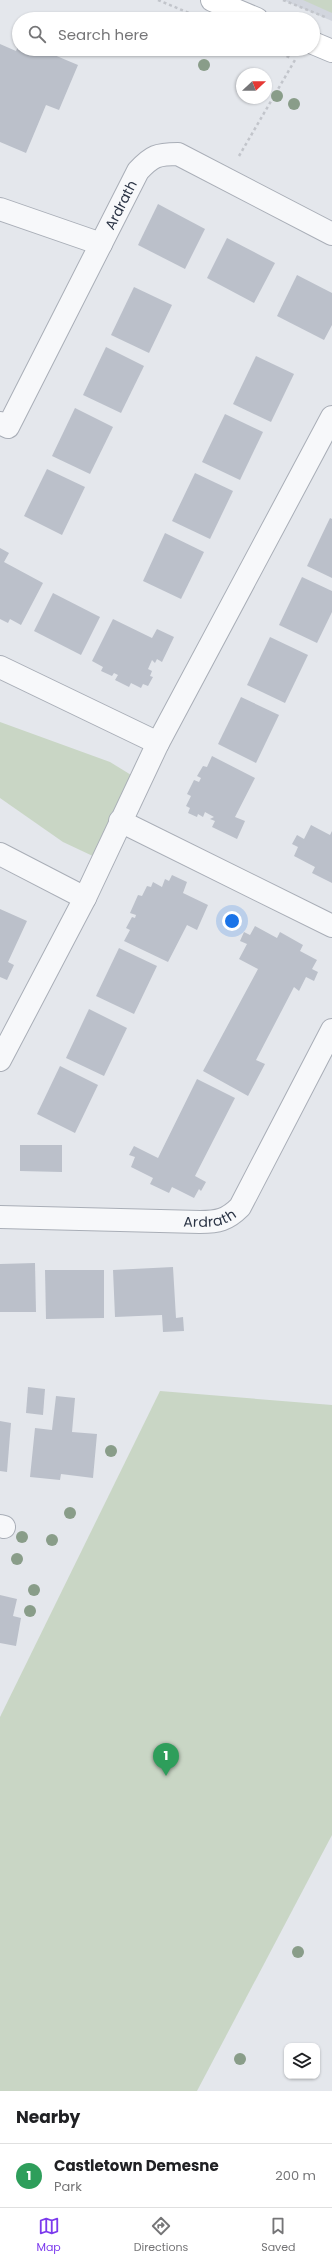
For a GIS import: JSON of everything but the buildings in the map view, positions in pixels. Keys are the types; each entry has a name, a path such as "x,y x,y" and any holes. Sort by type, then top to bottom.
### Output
{"main road":[{"path":"212,0 240,12"},
{"path":"320,46 332,51"}],"street":[{"name":"Ardrath","path":"3,432 138,171 150,158 163,154 178,154 332,234"},
{"path":"0,209 101,244"},
{"path":"0,1060 85,898 158,743 332,417"},
{"path":"0,667 158,743"},
{"path":"120,821 332,926"},
{"path":"0,854 85,898"},
{"name":"Ardrath","path":"0,1217 215,1222 230,1217 240,1207 332,1030"}],"path":[{"path":"158,0 187,12"},
{"path":"283,0 312,12"},
{"path":"320,15 332,20"},
{"path":"226,179 295,60"}],"shaded area":[{"path":"283,0 332,0 332,21 320,16 320,12 311,12"}],"green space":[{"path":"303,0 332,0 332,13"},
{"path":"0,722 110,762 136,778 97,858 63,842 0,798"},
{"path":"160,1391 332,1405 332,1835 197,2091 0,2091 0,1717"}],"place":[{"name":"Castletown Demesne","path":"166,1776"}]}
